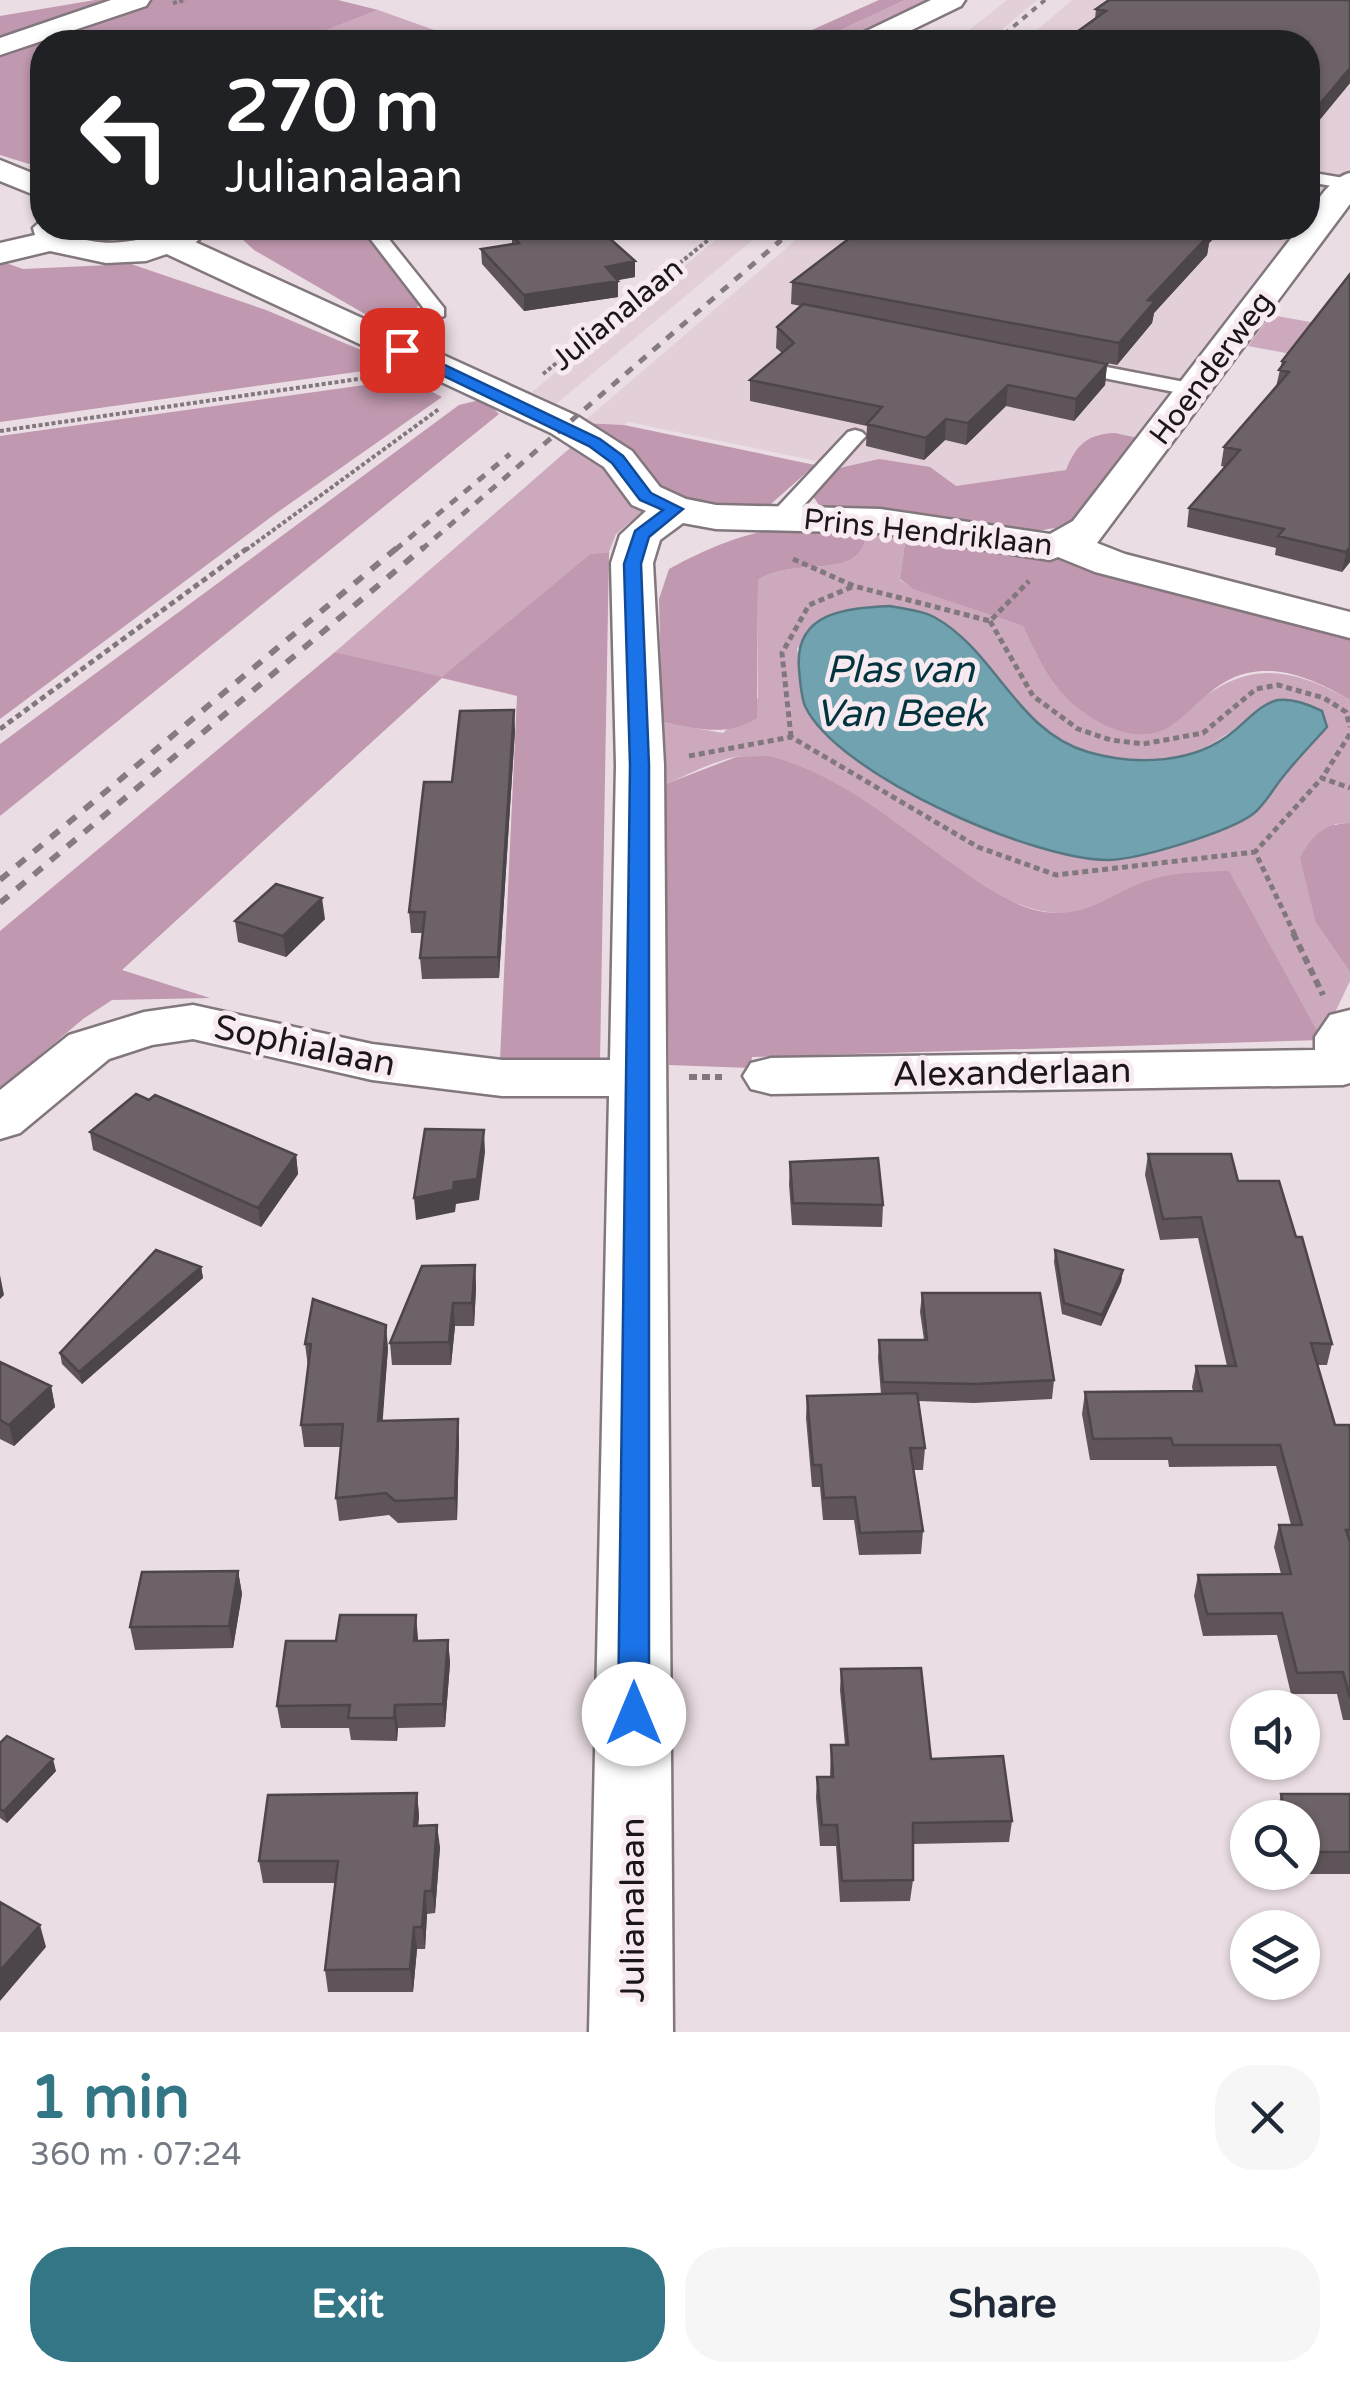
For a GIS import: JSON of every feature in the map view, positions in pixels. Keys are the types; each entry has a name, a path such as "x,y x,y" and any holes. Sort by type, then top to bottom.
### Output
{"street":[{"path":"50,30 137,0"},
{"path":"891,30 952,0"},
{"path":"0,47 30,37"},
{"path":"0,169 30,183"},
{"name":"Hoenderweg","path":"1320,222 1349,183"},
{"path":"0,254 36,240"},
{"path":"59,240 68,247 117,252 163,240"},
{"name":"Julianalaan","path":"191,240 367,334 595,442 618,459 646,496 675,509"},
{"name":"Hoenderweg","path":"1064,544 1088,530 1307,240"},
{"name":"Julianalaan","path":"632,2032 640,765 635,547 649,527 675,509"},
{"name":"Prins Hendriklaan","path":"675,509 716,516 783,537 880,521 1026,546 1064,544 1110,563 1350,625"},
{"name":"Sophialaan","path":"0,1120 89,1047 144,1029 194,1022 372,1062 502,1078 638,1078"},
{"name":"Alexanderlaan","path":"771,1076 1347,1057"}],"lane":[{"path":"1320,178 1349,183"},
{"path":"367,334 437,312 380,240"},
{"path":"1043,361 1195,390"},
{"path":"783,537 855,436"}],"path":[{"name":"Julianalaan","path":"511,400 708,240"},
{"path":"0,431 390,374"},
{"path":"0,730 442,406"},
{"path":"640,765 791,737 978,847 1056,875 1255,852 1322,778 1350,730 1346,712 1324,698 1278,684 1256,689 1202,733 1143,744 1111,740 1078,729 1032,696 990,621 854,586 783,537"},
{"path":"990,621 1064,544"},
{"path":"791,737 782,653 809,605 854,586"},
{"path":"1322,778 1350,788"},
{"path":"1255,852 1347,1057"},
{"path":"638,1078 771,1076"}],"shaded area":[{"path":"95,0 119,0 0,42 0,16"},
{"path":"151,0 338,0 378,10 327,30 59,30"},
{"path":"879,0 905,0 841,30 812,30"},
{"path":"905,0 935,0 871,30 841,30"},
{"path":"1007,0 1037,0 1001,30 969,30"},
{"path":"1072,0 1350,0 1350,169 1320,208 1320,30 1037,30"},
{"path":"378,10 434,30 327,30"},
{"path":"30,43 30,164 0,155 0,56"},
{"path":"243,240 372,240 419,304 414,313 384,325"},
{"path":"716,240 753,240 556,404 532,392"},
{"path":"796,240 1296,240 1083,516 628,422 582,423"},
{"path":"0,261 23,269 131,264 266,310 399,366 0,422"},
{"path":"1271,315 1350,329 1350,365 1248,346"},
{"path":"407,379 442,397 275,514 0,719 0,436"},
{"path":"484,399 499,414 0,816 0,744 459,405"},
{"path":"582,423 624,425 815,465 763,511 671,495 653,486"},
{"path":"1115,433 1138,438 1076,517 1055,528 1018,534 819,505 813,496 835,469 879,459 930,467 956,486 1066,470 1084,442"},
{"path":"577,442 643,511 616,534 609,552 590,554 442,678 335,652"},
{"path":"872,523 907,528 900,580 914,589 1023,626 1057,687 1172,725 1215,689 1256,674 1300,678 1350,700 1350,823 1335,824 1316,923 1350,972 1350,981 1322,1040 1152,879 1091,909 1044,911 1005,898 966,876 846,791 806,770 735,757 663,785 662,722 723,733 758,698 758,580 784,570 850,560 861,550","holes":["889,606 915,612 953,632 1037,724 1070,744 1108,758 1146,763 1190,754 1237,727 1257,710 1327,726 1287,772 1043,849 939,810 805,706 797,648"]},
{"path":"872,523 861,550 850,560 784,570 758,580 757,718 722,730 662,722 659,599 669,569 745,536 790,527"},
{"path":"907,528 1084,564 1350,637 1350,700 1301,677 1261,671 1225,682 1172,725 1157,732 1142,734 1109,727 1079,709 1057,687 1023,626 913,589 900,579"},
{"path":"609,552 600,1061 500,1060 517,696 442,678 122,970 210,998 112,1000 83,1019 0,1089 0,931 335,652 442,677 590,554"},
{"path":"768,756 843,788 988,888 1010,901 1045,912 1088,908 1162,877 1229,871 1322,1040 752,1057 750,1068 669,1065 663,785 736,757"},
{"path":"1350,823 1350,972 1316,923 1300,858 1319,832"}],"water":[{"name":"Plas van Van Beek","path":"890,606 929,615 955,632 1042,727 1063,742 1088,752 1145,760 1183,756 1218,742 1278,700 1295,701 1322,711 1327,727 1257,811 1225,829 1162,850 1109,860 1035,846 941,809 896,785 824,732 805,706 799,669 805,635 826,617"}],"building":[{"path":"1109,0 1350,0 1350,68 1320,104 1320,30 1080,30 1106,11 1096,9"},
{"path":"516,240 611,240 635,261 606,267 618,281 524,295 481,249 519,243"},
{"path":"847,240 1204,240 1148,300 1155,301 1119,343 792,282"},
{"path":"1350,274 1350,547 1346,552 1278,536 1284,529 1189,508 1240,450 1224,447 1289,372 1279,370 1285,362 1282,361"},
{"path":"803,304 1107,364 1076,399 1008,385 968,423 946,419 926,438 867,424 882,407 750,380 794,343 777,327"},
{"path":"514,710 498,957 420,958 425,912 409,912 424,782 452,782 460,711"},
{"path":"276,884 322,898 283,936 235,921"},
{"path":"136,1094 149,1100 155,1095 296,1155 258,1208 90,1132"},
{"path":"425,1129 484,1130 477,1179 454,1182 453,1190 414,1198"},
{"path":"1148,1154 1231,1154 1238,1181 1279,1181 1296,1237 1302,1237 1332,1344 1311,1343 1335,1425 1349,1425 1350,1429 1350,1530 1346,1530 1350,1542 1350,1698 1343,1672 1297,1673 1282,1613 1207,1614 1198,1575 1291,1574 1279,1525 1302,1525 1280,1445 1173,1445 1171,1438 1093,1439 1085,1392 1202,1391 1196,1366 1236,1366 1201,1217 1163,1219"},
{"path":"878,1158 883,1205 793,1203 790,1162"},
{"path":"156,1250 201,1267 79,1372 60,1353"},
{"path":"1055,1250 1123,1270 1102,1315 1064,1303"},
{"path":"475,1265 472,1303 453,1303 449,1342 390,1343 422,1266"},
{"path":"922,1293 1040,1293 1054,1380 976,1384 883,1382 879,1340 927,1340"},
{"path":"313,1299 386,1325 378,1421 458,1419 455,1498 395,1501 386,1493 336,1498 343,1424 301,1425 311,1344 305,1344"},
{"path":"0,1362 51,1386 9,1425 0,1420"},
{"path":"917,1393 925,1448 910,1448 923,1531 860,1533 855,1497 824,1498 821,1465 813,1465 807,1396"},
{"path":"238,1571 229,1626 130,1627 142,1572"},
{"path":"340,1615 416,1615 414,1641 448,1640 443,1704 395,1705 394,1718 348,1718 350,1705 277,1706 286,1641 336,1641"},
{"path":"921,1668 931,1759 1003,1756 1012,1821 913,1823 913,1880 842,1881 837,1825 822,1825 817,1777 833,1777 831,1745 848,1745 841,1669"},
{"path":"7,1736 53,1759 4,1811 0,1809 0,1743"},
{"path":"417,1793 414,1826 437,1825 432,1891 425,1891 422,1927 414,1927 410,1969 325,1970 338,1861 259,1861 268,1795"},
{"path":"1281,1794 1350,1794 1350,1852 1320,1852 1320,1800 1282,1800"},
{"path":"0,1902 40,1925 0,1971"}],"railway":[{"path":"1009,30 1045,0"},
{"path":"777,244 782,240"},
{"path":"421,550 780,241"},
{"path":"395,550 510,454"},
{"path":"0,880 398,547"},
{"path":"0,903 424,547"}],"route":[{"path":"402,350 595,442 618,459 646,496 675,509 641,535 632,564 640,765 634,1714"}]}
